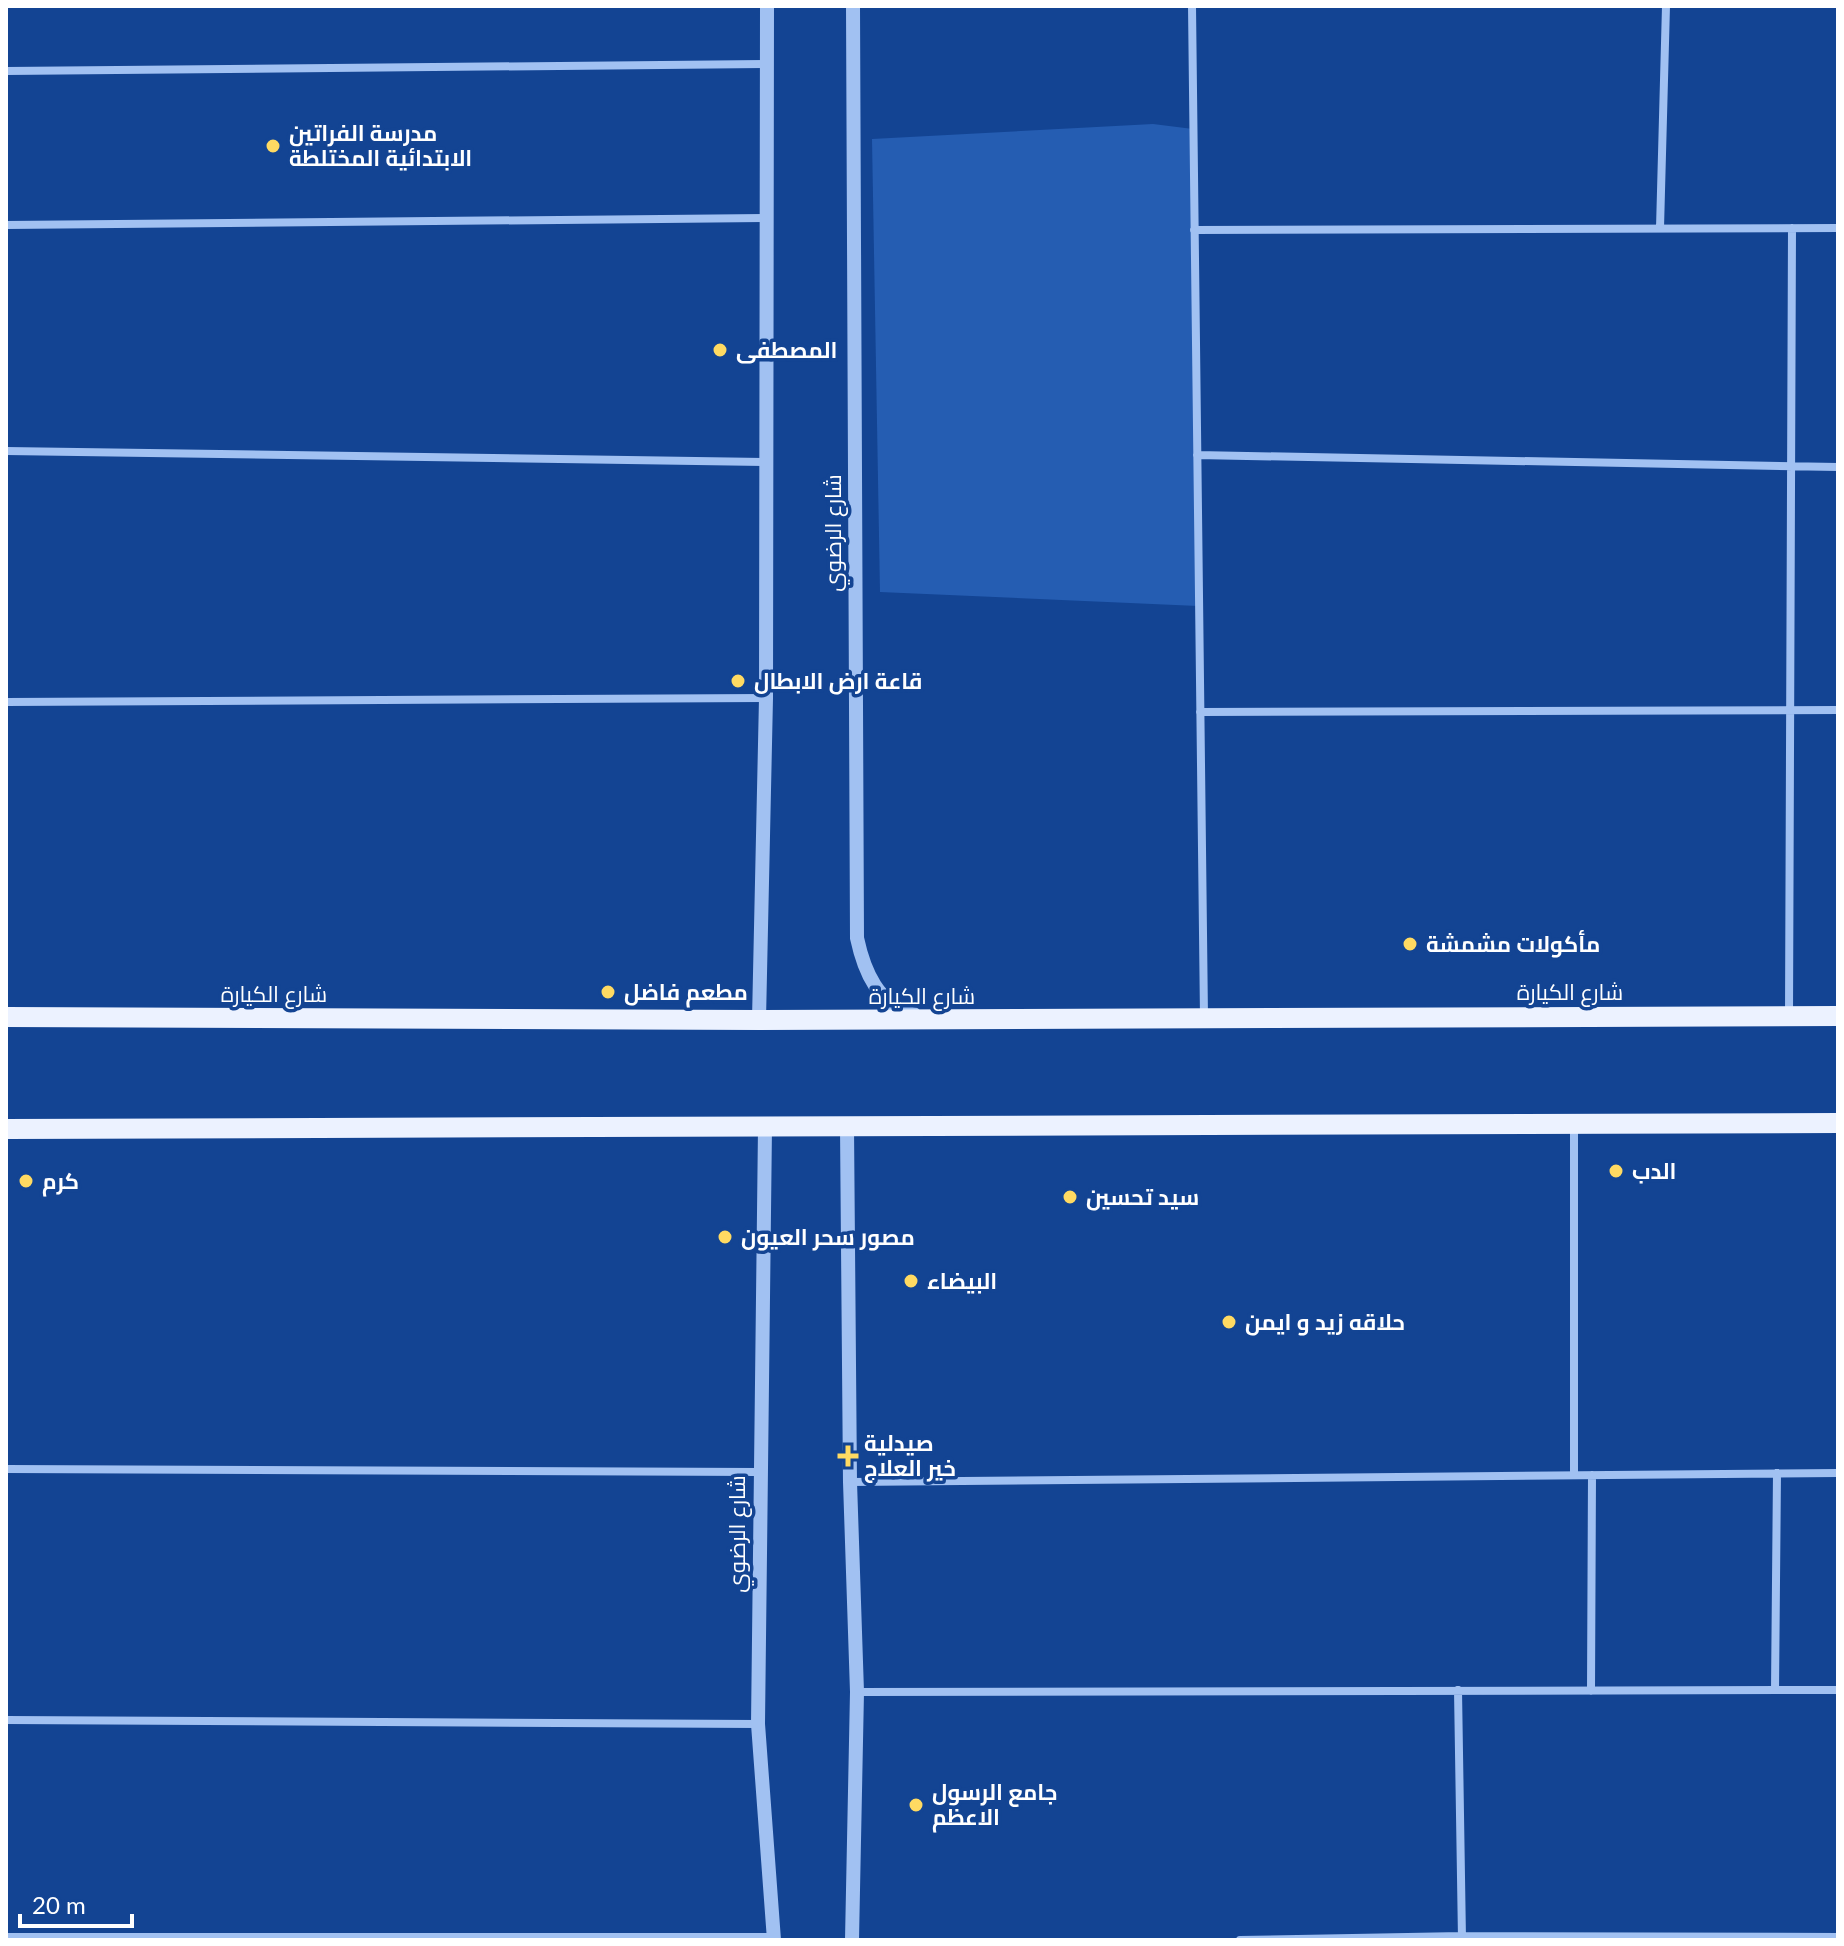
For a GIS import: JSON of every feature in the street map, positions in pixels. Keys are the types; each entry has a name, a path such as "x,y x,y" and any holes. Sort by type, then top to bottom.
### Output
{"main road":[{"name":"شارع الكيارة","path":"6,1017 933,1020 1838,1016"},
{"path":"6,1129 1838,1123"}],"street":[{"path":"759,1020 766,698 767,6"},
{"name":"شارع الرضوي","path":"853,6 857,938 861,959 882,996 899,1011 933,1020"},
{"path":"1192,6 1204,1018"},
{"path":"1660,228 1666,6"},
{"path":"6,71 767,64"},
{"path":"6,225 766,218"},
{"path":"1789,1015 1792,228"},
{"path":"1194,230 1838,228"},
{"path":"6,451 766,462"},
{"path":"1197,455 1838,467"},
{"path":"6,702 766,698"},
{"path":"1200,712 1838,710"},
{"path":"1574,1124 1574,1474"},
{"name":"شارع الرضوي","path":"765,1127 758,1724 774,1938"},
{"path":"847,1127 850,1482 857,1692 852,1940"},
{"path":"6,1469 759,1472"},
{"path":"1775,1690 1777,1473"},
{"path":"850,1482 1838,1473"},
{"path":"1591,1691 1592,1475"},
{"path":"1458,1690 1462,1938"},
{"path":"857,1692 1838,1690"},
{"path":"6,1720 758,1724"},
{"path":"6,1937 774,1938"},
{"path":"1240,1940 1838,1937"}],"shaded area":[{"path":"1153,124 1193,129 1198,606 880,592 872,139"}],"place":[{"name":"مدرسة الفراتين الابتدائية المختلطة","path":"273,146"},
{"name":"المصطفى","path":"720,350"},
{"name":"قاعة ارض الابطال","path":"738,681"},
{"name":"مأكولات مشمشة","path":"1410,944"},
{"name":"مطعم فاضل","path":"608,992"},
{"name":"الدب","path":"1616,1171"},
{"name":"كرم","path":"26,1181"},
{"name":"سيد تحسين","path":"1070,1197"},
{"name":"مصور سحر العيون","path":"725,1237"},
{"name":"البيضاء","path":"911,1281"},
{"name":"حلاقه زيد و ايمن","path":"1229,1322"},
{"name":"صيدلية خير العلاج","path":"848,1456"},
{"name":"جامع الرسول الاعظم","path":"916,1805"}]}
